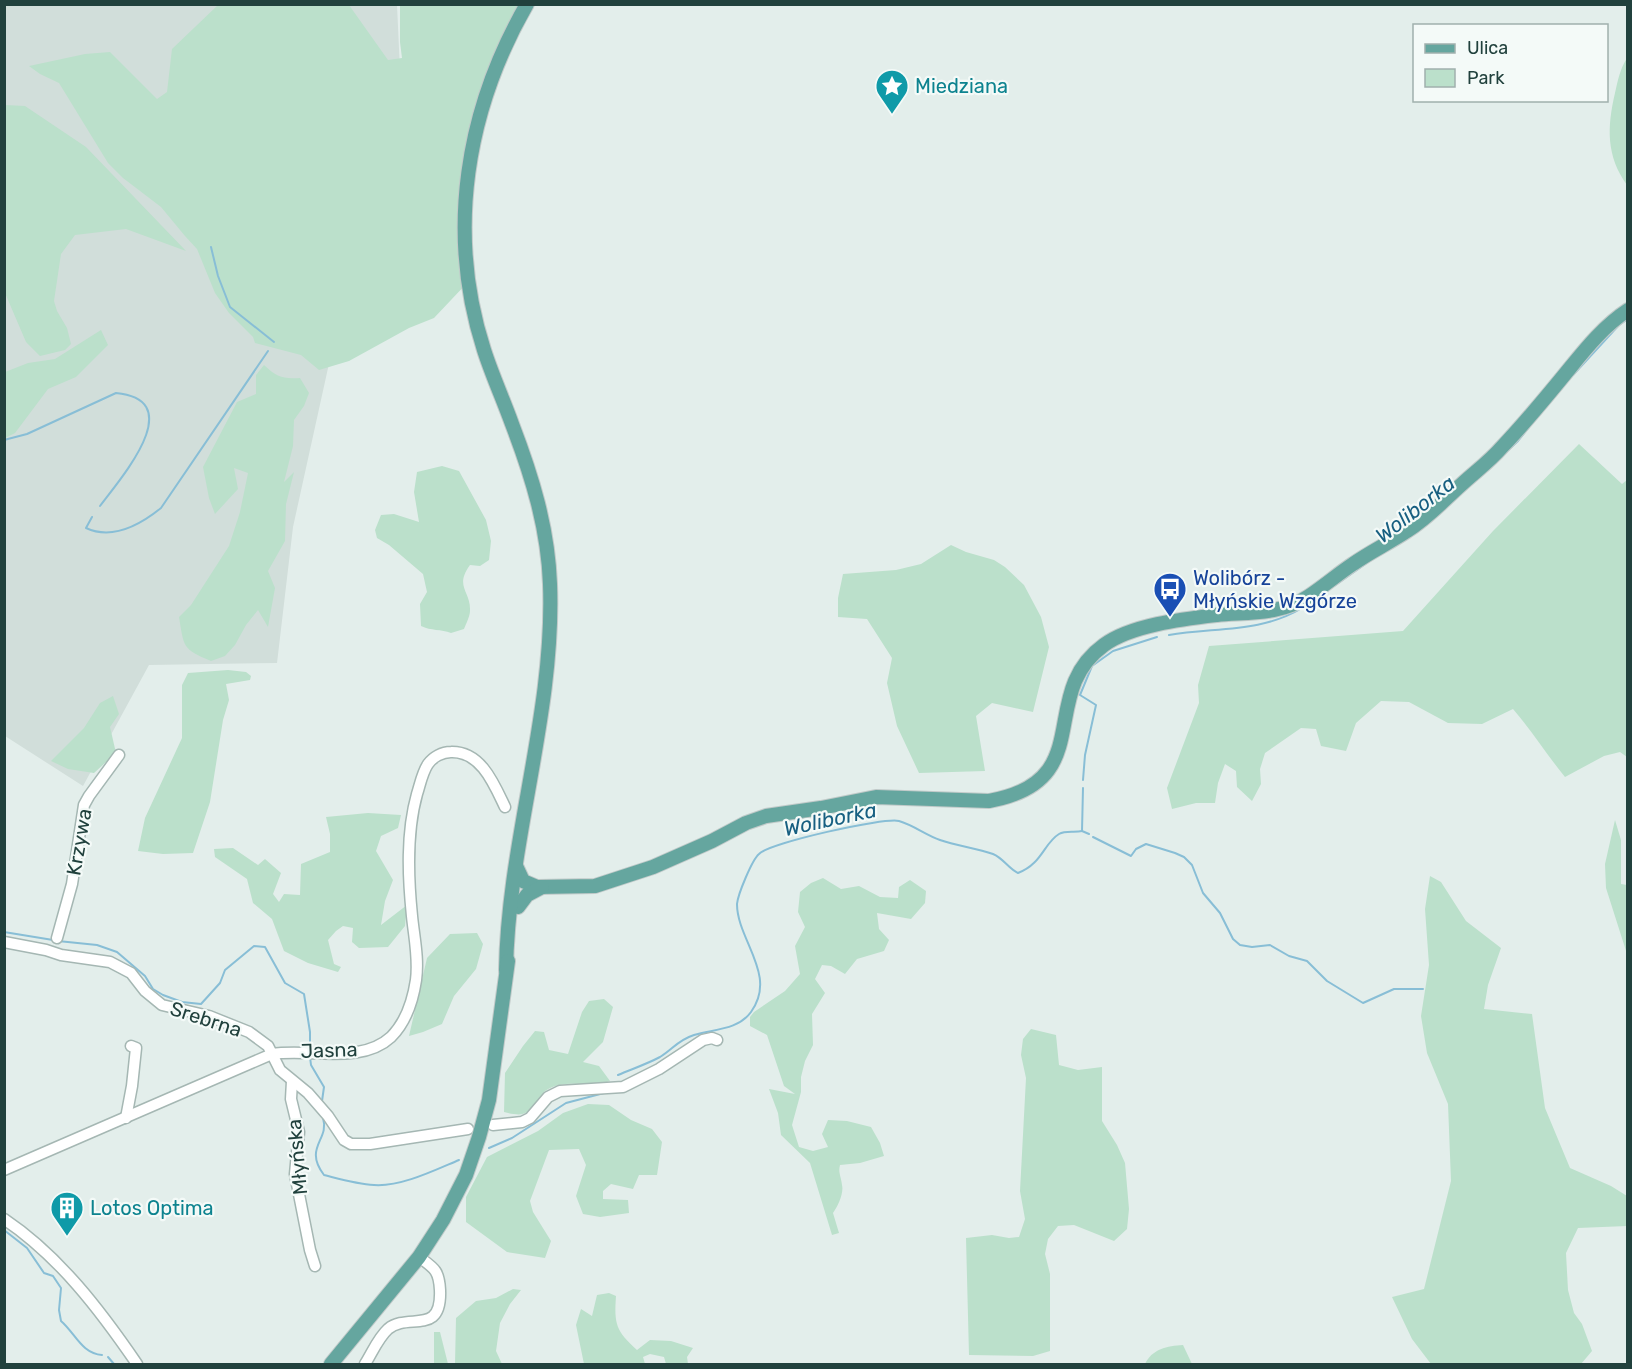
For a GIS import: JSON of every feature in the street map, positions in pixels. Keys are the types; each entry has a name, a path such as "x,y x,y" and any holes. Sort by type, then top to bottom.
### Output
{"main road":[{"path":"518,907 527,895 533,759 549,637 550,586 545,535 524,458 484,350 468,282 464,230 466,180 477,123 495,71 527,4"},
{"path":"527,875 569,887 595,886 624,878 712,842 746,823 766,816 876,797 989,801 1006,798 1029,788 1043,778 1054,761 1060,747 1071,689 1081,670 1103,646 1118,638 1151,627 1216,615 1276,610 1291,606 1308,597 1353,564 1423,520 1502,448 1585,350 1609,325 1628,310"},
{"path":"506,970 513,890 527,875"},
{"path":"331,1365 418,1257 443,1220 466,1175 479,1137 492,1079 506,970 518,907 527,875"}],"street":[{"name":"Jasna","path":"4,1170 272,1054 289,1051 341,1054 378,1046 390,1038 400,1026 410,1004 416,980 417,957 409,884 410,843 415,801 428,764 438,755 447,752 459,752 469,756 485,771 504,807"},
{"name":"Krzywa","path":"57,938 72,884 84,805 88,796 119,755"},
{"name":"Srebrna","path":"4,942 62,955 97,959 121,967 131,973 145,991 162,1005 228,1022 264,1041 272,1054"},
{"path":"493,1125 522,1122 530,1118 548,1097 561,1091 623,1087 659,1069 703,1040 712,1038 717,1040"},
{"path":"126,1118 136,1048 131,1046"},
{"path":"272,1054 280,1070 321,1107 344,1140 356,1145 468,1129"},
{"name":"Młyńska","path":"292,1081 291,1099 299,1132 295,1174 315,1266"},
{"path":"4,1219 35,1242 67,1272 137,1365"},
{"path":"365,1365 387,1330 399,1324 426,1320 438,1308 440,1297 438,1273 436,1269 418,1257"}],"shaded area":[{"path":"4,5 397,5 401,92 330,359 293,527 277,663 149,665 83,786 5,736"}],"green space":[{"path":"218,5 349,5 388,60 402,58 400,5 527,5 473,139 468,282 434,318 409,328 349,361 319,370 301,355 255,343 253,337 229,313 215,293 197,249 161,207 123,178 108,163 59,83 29,66 85,54 110,52 157,99 167,92 172,49"},
{"path":"1627,58 1627,185 1615,163 1610,129 1617,84"},
{"path":"5,105 25,106 86,147 186,251 126,229 75,235 61,254 54,301 67,328 71,344 65,350 40,356 26,342 5,293"},
{"path":"101,330 108,345 76,377 48,389 15,433 5,438 5,372 28,363 55,359"},
{"path":"264,365 280,376 300,378 309,393 304,406 294,420 293,446 284,482 294,472 286,504 285,541 268,571 275,588 268,627 258,610 225,656 211,661 189,650 186,646 179,617 191,605 229,546 240,512 248,473 234,468 238,489 215,514 209,498 203,467 237,402 256,394 256,375"},
{"path":"1579,444 1622,484 1627,480 1627,757 1620,752 1604,756 1565,777 1513,709 1482,724 1448,723 1409,702 1381,701 1356,723 1346,751 1321,746 1316,729 1301,728 1265,753 1260,769 1261,784 1252,801 1237,787 1236,771 1225,764 1218,783 1215,803 1196,803 1172,809 1167,788 1199,703 1198,685 1209,646 1403,631 1493,531"},
{"path":"442,466 459,471 486,520 491,541 489,560 480,566 470,565 465,572 463,584 470,611 464,629 451,633 421,626 420,604 427,592 423,574 389,545 377,538 375,530 381,515 394,514 419,522 414,492 417,472"},
{"path":"951,545 994,560 1024,585 1041,617 1049,647 1033,712 992,703 976,716 985,771 919,773 897,726 887,683 892,658 867,619 838,617 838,598 843,574 896,570 921,564"},
{"path":"228,670 246,672 251,676 250,680 226,684 229,700 223,720 210,802 193,853 163,854 138,851 145,818 182,738 182,685 188,673"},
{"path":"113,696 119,714 110,727 116,753 94,773 68,769 51,761 84,728 100,703"},
{"path":"368,813 401,815 398,828 381,836 376,851 393,880 385,901 381,925 407,905 405,926 388,947 359,948 352,942 353,928 343,926 328,940 334,964 341,967 338,972 308,963 284,951 272,919 253,903 247,879 215,857 214,849 233,848 258,865 265,859 281,873 273,894 279,902 284,894 300,895 301,864 330,852 330,834 326,817"},
{"path":"1615,820 1621,840 1621,884 1627,885 1627,954 1606,888 1605,864"},
{"path":"1430,876 1441,882 1466,921 1501,948 1488,985 1484,1009 1532,1014 1545,1108 1570,1168 1611,1186 1627,1196 1627,1226 1578,1228 1566,1253 1568,1290 1574,1313 1582,1324 1592,1351 1581,1364 1431,1364 1412,1339 1392,1297 1424,1289 1451,1181 1448,1104 1427,1053 1421,1016 1429,965 1425,909"},
{"path":"823,878 841,889 859,886 880,897 898,898 899,887 910,880 926,891 925,903 911,919 877,913 879,929 889,940 884,951 857,959 845,974 831,966 822,965 815,979 825,993 812,1014 813,1045 805,1061 801,1077 801,1092 792,1125 799,1147 813,1151 828,1147 822,1134 828,1120 847,1121 871,1127 884,1156 860,1163 840,1165 842,1192 833,1213 839,1233 832,1235 810,1163 781,1135 778,1113 769,1089 795,1094 784,1086 767,1035 750,1026 750,1017 754,1012 785,991 800,974 795,946 805,927 798,912 800,892 811,883"},
{"path":"477,933 483,944 476,969 454,996 442,1024 409,1036 427,958 450,934"},
{"path":"604,999 613,1007 603,1042 583,1062 599,1066 610,1081 553,1087 545,1091 528,1111 521,1114 504,1112 505,1073 535,1031 544,1032 549,1050 568,1054 582,1012 589,1001"},
{"path":"1031,1029 1056,1035 1059,1065 1078,1070 1102,1067 1102,1121 1125,1163 1129,1209 1127,1229 1114,1241 1074,1225 1058,1226 1048,1239 1045,1254 1050,1274 1050,1351 1033,1356 969,1355 966,1238 992,1235 1019,1237 1025,1219 1020,1191 1026,1078 1021,1055 1023,1039"},
{"path":"588,1104 609,1105 631,1120 652,1129 662,1142 657,1175 639,1175 633,1189 611,1184 603,1191 603,1199 628,1200 629,1213 600,1217 583,1214 576,1196 586,1165 579,1149 549,1150 530,1201 533,1212 551,1241 545,1258 507,1252 466,1222 466,1197 487,1157 538,1131 563,1113"},
{"path":"513,1289 521,1290 500,1323 496,1351 502,1364 455,1364 456,1318 476,1301 496,1298"},
{"path":"609,1293 616,1296 615,1314 618,1326 637,1350 650,1340 671,1341 693,1348 687,1357 688,1364 666,1364 664,1357 650,1354 643,1357 645,1364 584,1364 576,1325 581,1309 592,1316 597,1295"},
{"path":"434,1332 440,1332 448,1364 434,1364"},
{"path":"1183,1345 1192,1364 1145,1364 1161,1349"}],"waterway":[{"path":"211,247 218,276 230,307 274,342"},
{"name":"Woliborka","path":"1573,375 1619,325 1628,319"},
{"path":"92,517 86,528 96,531 116,531 135,525 161,508 268,351"},
{"path":"4,440 27,434 116,393 137,399 148,410 149,425 133,460 100,506"},
{"name":"Woliborka","path":"1504,454 1529,427"},
{"name":"Woliborka","path":"1334,586 1371,560"},
{"name":"Woliborka","path":"1169,635 1270,622 1302,608"},
{"name":"Woliborka","path":"1083,780 1085,755 1096,705 1080,695 1092,666 1113,651 1157,637"},
{"name":"Woliborka","path":"1082,831 1083,788"},
{"name":"Woliborka","path":"618,1075 660,1057 688,1037 733,1026 751,1012 758,998 760,985 758,971 743,931 737,904 753,863 759,854 767,849 851,827 899,821 940,840 993,854 1018,873 1038,859 1059,834 1082,831"},
{"name":"Woliborka","path":"1082,831 1089,834"},
{"path":"1093,837 1131,856 1136,849 1146,844 1184,857 1192,865 1203,893 1220,913 1233,939 1240,945 1252,947 1270,945 1289,956 1307,961 1327,981 1363,1003 1394,989 1423,989"},
{"name":"Woliborka","path":"4,932 53,940"},
{"name":"Woliborka","path":"58,941 97,945 117,952 145,976 153,989 182,1002 201,1004 220,983 225,970 254,946 265,947 285,983 304,994 310,1048"},
{"name":"Woliborka","path":"310,1057 311,1065 324,1087 322,1101"},
{"name":"Woliborka","path":"489,1148 512,1138 566,1103 604,1093"},
{"name":"Woliborka","path":"323,1118 323,1132 316,1150 316,1157 324,1175 361,1184 384,1185 418,1177 459,1160"},
{"path":"4,1230 27,1248 44,1273 53,1276 61,1288 59,1310 61,1321 84,1347 95,1354 102,1355"},
{"path":"108,1357 114,1364"}],"place":[{"name":"Miedziana","path":"892,115"},
{"name":"Wolibórz - Młyńskie Wzgórze","path":"1170,618"},
{"name":"Lotos Optima","path":"67,1237"}]}
